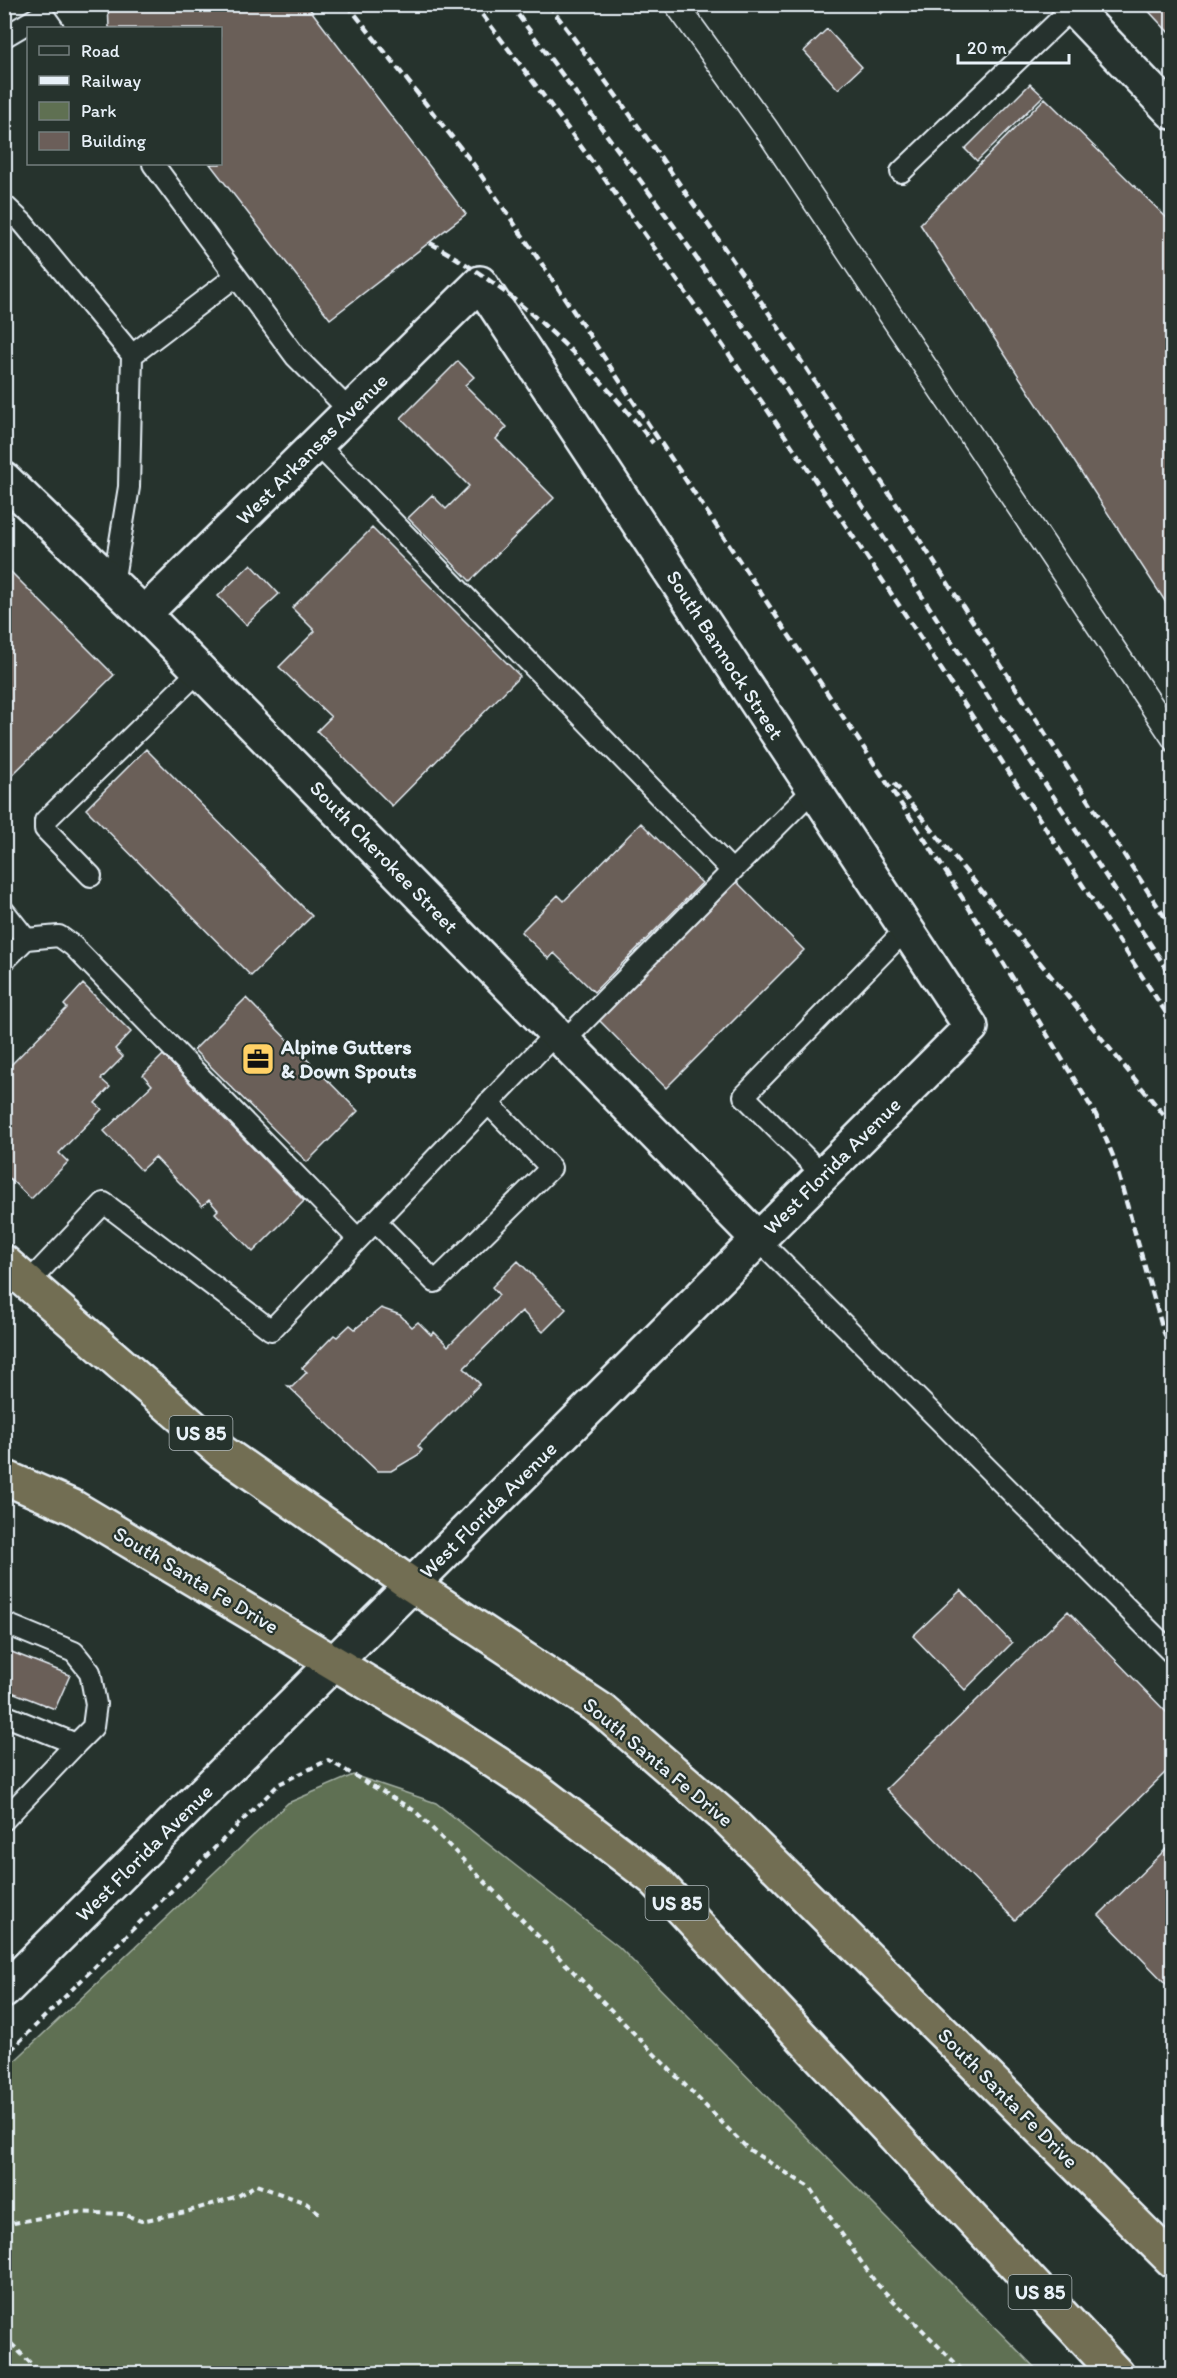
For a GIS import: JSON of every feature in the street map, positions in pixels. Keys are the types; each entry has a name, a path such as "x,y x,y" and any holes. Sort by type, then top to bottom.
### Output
{"highway":[{"name":"South Santa Fe Drive","path":"16,1272 222,1452 412,1585 603,1711 729,1820 1173,2260"},
{"name":"South Santa Fe Drive","path":"4,1477 73,1507 334,1663 532,1786 655,1880 1117,2373"}],"street":[{"path":"1070,6 1173,112"},
{"name":"West Arkansas Avenue","path":"144,614 480,283"},
{"name":"South Bannock Street","path":"480,283 971,1027"},
{"name":"South Cherokee Street","path":"4,479 200,670 759,1240"},
{"name":"West Florida Avenue","path":"6,1987 971,1027"}],"lane":[{"path":"901,172 1070,6"},
{"path":"4,37 43,14 52,27"},
{"path":"154,165 296,357 350,411"},
{"path":"4,205 23,223 132,355 129,487 113,584"},
{"path":"132,355 236,276"},
{"path":"317,444 732,871"},
{"path":"91,876 45,829 45,821 200,670"},
{"path":"16,1272 104,1203 271,1330 488,1103 560,1037 814,789"},
{"path":"4,911 26,939"},
{"path":"823,1176 744,1095 906,929"},
{"path":"4,961 26,939 59,936 73,946 357,1239"},
{"path":"375,1221 435,1282 551,1168 488,1103"},
{"path":"759,1240 1173,1653"},
{"path":"4,1623 74,1652 90,1672 96,1704 93,1727 4,1820"},
{"path":"4,1715 76,1744"}],"path":[{"path":"4,2057 279,1784 328,1760 415,1811 748,2149 808,2187 876,2283 966,2373"},
{"path":"4,2228 14,2223 43,2220 71,2212 123,2214 141,2221 186,2212 238,2196 256,2185 306,2203 322,2215"},
{"path":"4,2336 41,2373"}],"green space":[{"path":"353,1775 436,1803 619,1947 1040,2373 5,2373 5,2070 288,1803"}],"building":[{"path":"108,4 306,4 466,214 330,319 211,165 222,165 222,27 109,27"},
{"path":"872,4 891,4 881,14"},
{"path":"1142,4 1172,4 1172,36"},
{"path":"827,29 862,67 838,89 804,51"},
{"path":"1030,84 1043,96 977,161 965,149"},
{"path":"1045,98 1172,223 1172,612 920,224"},
{"path":"458,361 474,377 465,385 507,427 496,439 554,498 470,581 408,518 432,495 446,509 469,486 401,418"},
{"path":"372,528 520,676 392,806 317,731 331,717 279,667 315,631 292,608"},
{"path":"251,564 279,594 246,625 218,596"},
{"path":"4,565 114,675 4,783"},
{"path":"146,749 312,916 251,976 86,809"},
{"path":"641,823 702,883 594,992 554,953 549,959 521,932 558,895 564,901"},
{"path":"735,880 804,950 666,1088 597,1018"},
{"path":"83,984 131,1032 115,1049 123,1057 101,1079 110,1087 95,1103 102,1109 59,1153 68,1162 31,1199 4,1173 4,1072 67,1008 64,1005"},
{"path":"246,998 358,1111 307,1162 194,1050"},
{"path":"163,1055 304,1201 253,1252 215,1213 218,1210 209,1200 202,1206 155,1157 141,1170 104,1131 152,1085 143,1075"},
{"path":"518,1261 566,1309 543,1332 522,1311 464,1368 480,1384 418,1446 422,1450 418,1455 391,1471 377,1471 288,1386 292,1387 307,1372 302,1368 334,1335 337,1337 350,1325 355,1329 381,1308 400,1315 412,1327 418,1322 431,1335 434,1332 448,1346 499,1295 492,1287"},
{"path":"961,1590 1012,1643 965,1690 913,1636"},
{"path":"1068,1611 1172,1718 1172,1766 1015,1920 886,1789"},
{"path":"4,1649 70,1675 55,1709 4,1689"},
{"path":"1172,1843 1172,1987 1171,1989 1099,1915"}],"tram line":[{"path":"661,4 756,136 1172,758"},
{"path":"691,4 776,121 1172,714"}],"railway":[{"path":"347,4 474,165 546,270 992,944 1096,1115 1113,1156 1163,1330 1172,1352"},
{"path":"474,4 567,127 746,379 833,506 1172,1022"},
{"path":"510,4 674,226 771,366 1172,977"},
{"path":"548,4 631,116 791,345 1172,928"},
{"path":"430,243 462,261 492,283 551,332 605,386 653,443"},
{"path":"894,783 1172,1125"}],"place":[{"name":"Alpine Gutters & Down Spouts","path":"258,1059"}]}
